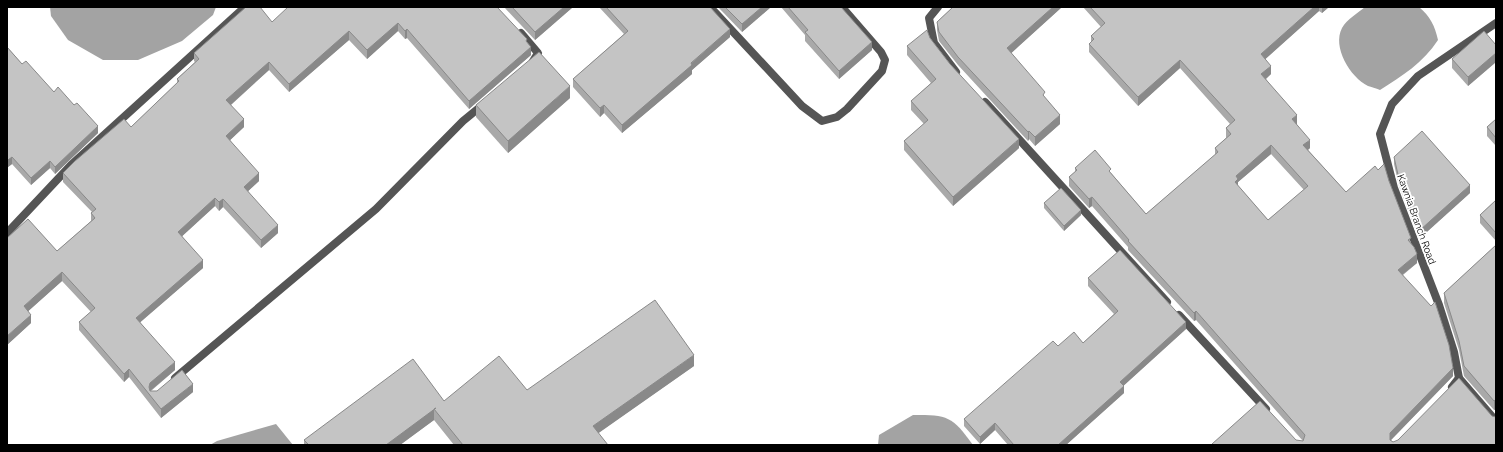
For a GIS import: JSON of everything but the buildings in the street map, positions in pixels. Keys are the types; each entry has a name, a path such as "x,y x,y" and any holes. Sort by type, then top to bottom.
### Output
{"street":[{"path":"7,233 71,165 245,7"},
{"path":"710,7 802,106 822,121 836,117 847,109 882,71 885,60 881,52 842,7"},
{"path":"938,7 930,18 934,43 964,80"},
{"name":"Kawnia Branch Road","path":"1460,378 1454,352 1438,305 1394,188 1380,134 1392,104 1418,76 1496,23"},
{"path":"513,25 538,54 528,66"},
{"path":"166,385 376,209 463,122 492,96"},
{"path":"979,96 1273,416"},
{"path":"1445,394 1460,378 1496,421"}],"shaded area":[{"path":"50,7 216,7 213,15 182,41 138,60 103,60 68,40 51,16"},
{"path":"1365,7 1419,7 1432,22 1438,40 1426,56 1404,74 1380,90 1368,86 1355,76 1344,61 1339,44 1344,25"},
{"path":"913,415 934,416 948,419 960,428 973,445 878,445 879,435"},
{"path":"276,424 293,445 210,445 217,441"}]}
